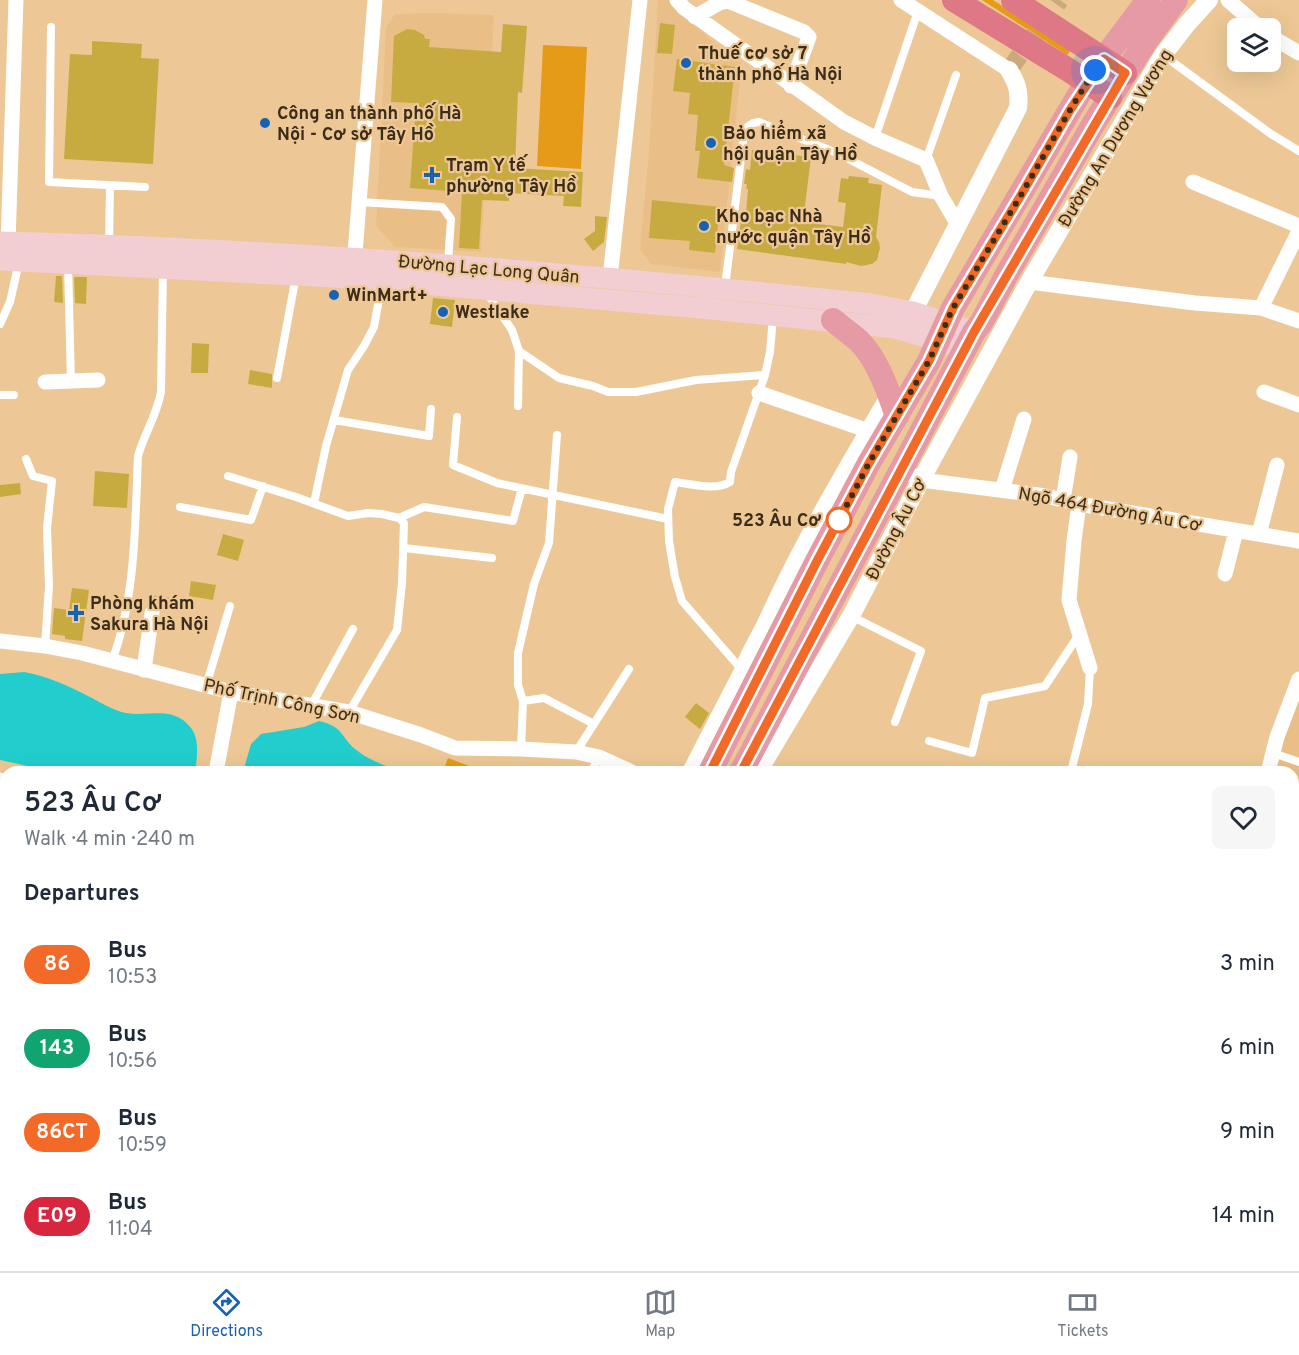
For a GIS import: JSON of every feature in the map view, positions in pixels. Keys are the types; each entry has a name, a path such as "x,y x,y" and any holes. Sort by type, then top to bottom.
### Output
{"highway":[{"path":"954,0 1110,97"},
{"path":"1013,0 1125,73"}],"main road":[{"path":"713,766 893,406 929,361 942,331 1087,81 1148,0"},
{"name":"Đường An Dương Vương","path":"970,340 1110,97 1176,0"},
{"name":"Đường Lạc Long Quân","path":"7,252 109,246 354,268 382,280 942,331 970,340"},
{"name":"Đường Lạc Long Quân","path":"7,252 68,263 296,275 354,268 448,266 610,278 871,304 913,312 942,331"},
{"path":"833,320 859,342 870,355 893,406"},
{"name":"Đường Âu Cơ","path":"744,766 912,475 970,340"}],"street":[{"path":"7,252 16,0"},
{"path":"354,268 375,0"},
{"path":"610,278 640,0"},
{"path":"678,0 696,17 844,122 926,160 941,196 957,223"},
{"path":"901,0 998,61 1009,70 1020,95 1018,108 913,312"},
{"name":"Đường An Dương Vương","path":"1029,282 1163,55 1209,0"},
{"path":"1228,0 1249,18"},
{"path":"696,17 719,3 728,1 804,32 809,37 791,86"},
{"path":"1281,42 1299,52"},
{"path":"1193,182 1299,226"},
{"path":"1261,308 1299,231"},
{"path":"1029,282 1195,303 1261,308 1299,321"},
{"name":"Đường Âu Cơ","path":"762,766 851,616 912,475 1029,282"},
{"path":"45,382 98,380"},
{"path":"1264,392 1299,405"},
{"path":"759,393 869,432"},
{"path":"694,766 743,671 794,563 869,432 893,406"},
{"path":"1002,490 1024,419"},
{"path":"1063,500 1070,457"},
{"path":"1258,534 1277,465"},
{"name":"Ngõ 464 Đường Âu Cơ","path":"912,475 1299,541"},
{"path":"1079,504 1069,600 1090,668"},
{"path":"1225,574 1236,531"},
{"path":"144,670 152,613"},
{"name":"Phố Trịnh Công Sơn","path":"0,640 45,646 112,661 231,692 349,712 455,748 576,752 599,757 619,766"},
{"path":"1270,766 1277,736 1299,679"},
{"path":"217,766 231,692"}],"lane":[{"path":"875,138 918,11"},
{"path":"51,27 50,182 145,187"},
{"path":"1163,55 1271,134 1299,151"},
{"path":"926,160 956,75"},
{"path":"725,289 744,134 753,123 759,122 837,153 912,192 941,196"},
{"path":"109,246 110,186"},
{"path":"359,202 442,207 451,219 448,266"},
{"path":"0,324 10,302 7,252"},
{"path":"68,263 71,381"},
{"path":"112,661 120,641 130,586 138,456 142,441 159,405 161,392 163,268"},
{"path":"277,378 296,275"},
{"path":"314,503 319,476 348,370 374,327 382,280"},
{"path":"484,289 512,330 519,351 518,406"},
{"path":"743,671 682,601 669,541 668,509 675,482 724,486 730,482 731,472 765,375 774,315"},
{"path":"519,351 559,378 594,386 608,392 636,392 696,380 765,375"},
{"path":"0,395 14,395"},
{"path":"334,420 429,436 431,409"},
{"path":"457,417 453,465 497,483 668,519"},
{"path":"521,749 523,701 518,685 518,653 534,585 549,543 557,435"},
{"path":"26,459 33,476 52,481 47,528 49,586 45,646"},
{"path":"228,476 348,516 368,513 399,518 424,507 513,522 522,488"},
{"path":"180,507 251,519 262,486"},
{"path":"349,712 397,630 404,548 404,523 399,518"},
{"path":"404,548 492,558"},
{"path":"206,686 230,606"},
{"path":"851,616 921,651 895,722"},
{"path":"311,706 353,629"},
{"path":"929,741 972,753 985,698 1045,686 1079,634"},
{"path":"1072,766 1088,704 1090,668"},
{"path":"576,752 629,669"},
{"path":"523,701 544,698 594,724"},
{"path":"1273,753 1299,762"},
{"path":"594,766 599,757"}],"shaded area":[{"path":"658,0 670,0 711,40 742,63 720,272 651,264 640,249 649,150"},
{"path":"982,0 993,0 1071,50 1067,55"},
{"path":"395,14 494,15 481,252 395,247 376,226 386,27"},
{"path":"543,45 587,47 581,169 537,166"},
{"path":"1299,671 1299,766 1270,766"},
{"path":"448,758 469,766 445,766"}],"water":[{"path":"24,672 57,681 121,712 161,713 177,717 191,728 196,738 196,766 28,766 0,760 0,674"},
{"path":"319,721 328,724 339,730 353,747 364,755 387,766 245,766 251,744 261,734 304,727"}],"building":[{"path":"660,23 675,25 672,54 657,53"},
{"path":"503,24 527,26 522,93 518,92 515,168 583,172 581,207 563,206 564,196 509,193 509,201 482,200 479,249 459,248 462,192 410,188 416,103 391,102 394,36 407,29 415,30 424,35 425,39 430,39 429,47 501,52"},
{"path":"92,41 142,44 141,58 159,59 153,164 64,159 70,54 92,55"},
{"path":"677,59 735,67 724,165 734,168 732,182 697,178 700,151 695,151 698,115 688,114 690,93 673,91"},
{"path":"752,150 811,157 803,222 843,227 846,203 838,202 841,178 848,179 849,176 869,178 868,183 882,185 876,237 880,248 877,260 872,264 861,266 846,262 846,264 737,249 742,214 746,214 748,189 746,189 747,184 744,184 746,169 750,170"},
{"path":"652,200 720,207 715,253 689,250 690,241 649,238"},
{"path":"595,216 607,217 604,242 593,251 584,239 595,231"},
{"path":"56,276 62,276 63,303 54,302"},
{"path":"74,277 87,277 86,304 75,303"},
{"name":"Westlake","path":"433,298 455,300 452,327 430,324"},
{"path":"192,343 209,344 208,373 191,373"},
{"path":"250,370 272,374 272,388 248,384"},
{"path":"95,471 129,474 127,508 93,506"},
{"path":"20,483 21,494 0,497 0,485"},
{"path":"223,534 244,540 238,561 217,555"},
{"path":"191,581 216,585 213,600 189,596"},
{"path":"72,588 89,590 82,641 65,639 65,636 52,634 54,608 69,610"},
{"path":"150,595 178,599 176,610 160,608 154,603 149,604"},
{"path":"696,703 709,713 700,729 685,717"}],"tunnel":[{"path":"1009,70 1060,0"}],"bus line":[{"name":"86","path":"713,766 869,463 929,361 953,308 1087,81 1104,59 1125,73 974,332 744,766"}],"place":[{"name":"Thuế cơ sở 7 thành phố Hà Nội","path":"686,63"},
{"name":"Công an thành phố Hà Nội - Cơ sở Tây Hồ","path":"265,123"},
{"name":"Bảo hiểm xã hội quận Tây Hồ","path":"711,143"},
{"name":"Trạm Y tế phường Tây Hồ","path":"432,175"},
{"name":"Kho bạc Nhà nước quận Tây Hồ","path":"704,226"},
{"name":"WinMart+","path":"334,295"},
{"name":"Westlake","path":"443,312"},
{"name":"523 Âu Cơ","path":"839,520"},
{"name":"Phòng khám Sakura Hà Nội","path":"76,613"}],"route":[{"path":"839,520 838,522 869,463 929,361 953,308 1095,70"}]}
